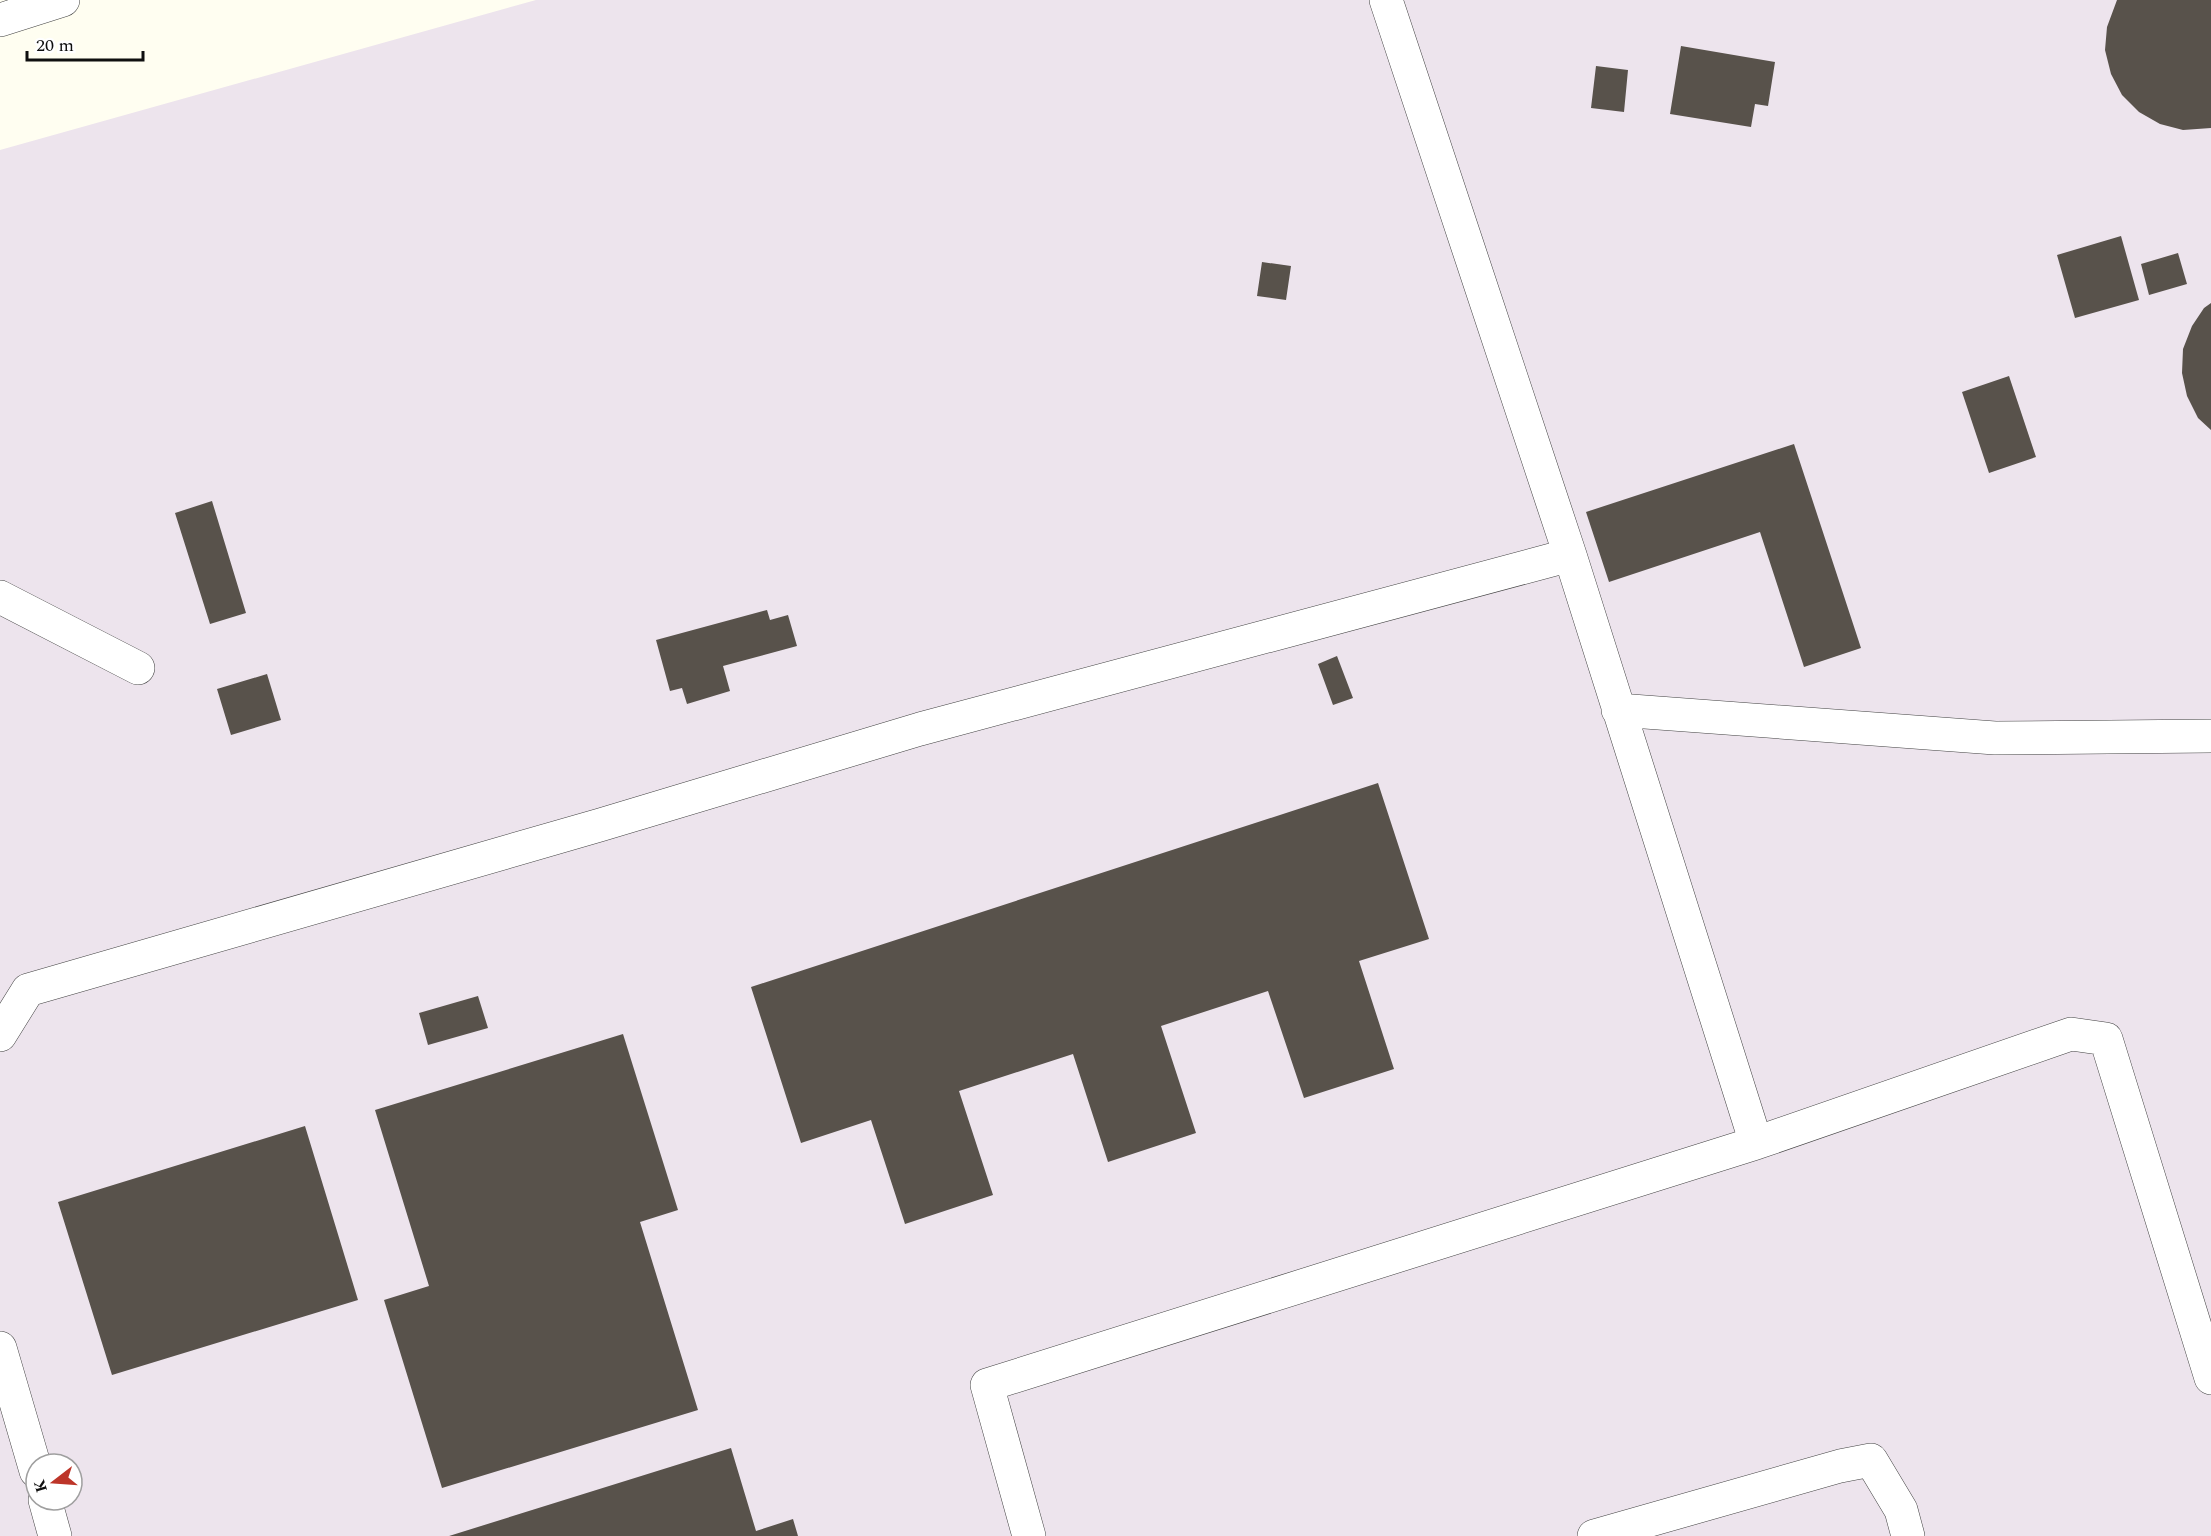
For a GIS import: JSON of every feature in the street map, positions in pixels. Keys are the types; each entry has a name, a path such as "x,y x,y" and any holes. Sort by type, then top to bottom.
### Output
{"lane":[{"path":"0,20 63,0"},
{"path":"1386,0 1570,555 1756,1143"},
{"path":"0,1035 28,990 600,825 920,729 1570,555"},
{"path":"0,597 138,668"},
{"path":"1618,710 1995,738 2211,735"},
{"path":"1029,1536 987,1385 1756,1143 2071,1034 2106,1039 2211,1378"},
{"path":"0,1348 30,1452"},
{"path":"1594,1536 1840,1466 1871,1460 1901,1510 1908,1536"},
{"path":"48,1512 55,1536"}],"shaded area":[{"path":"536,0 2211,0 2211,1536 0,1536 0,150"}],"building":[{"path":"2117,0 2211,0 2211,128 2183,130 2160,124 2139,112 2122,95 2111,74 2105,50 2107,27"},
{"path":"1681,46 1775,62 1768,106 1755,104 1751,127 1670,114"},
{"path":"1596,66 1628,70 1624,112 1591,108"},
{"path":"2121,236 2139,300 2075,318 2057,255"},
{"path":"2178,253 2187,284 2149,295 2141,264"},
{"path":"1262,262 1291,266 1286,300 1257,296"},
{"path":"2211,303 2211,430 2198,418 2187,396 2182,373 2183,349 2192,326 2204,308"},
{"path":"2009,376 2036,457 1989,473 1962,392"},
{"path":"1794,444 1861,648 1804,667 1760,532 1609,582 1586,512"},
{"path":"212,501 246,613 210,624 175,513"},
{"path":"767,610 770,620 788,615 797,646 723,666 730,691 687,704 682,688 670,691 656,640"},
{"path":"1337,656 1353,698 1333,705 1318,664"},
{"path":"267,674 281,720 231,735 217,689"},
{"path":"1378,783 1429,939 1359,961 1394,1069 1304,1098 1268,991 1161,1026 1196,1133 1108,1162 1073,1054 959,1091 993,1195 905,1224 871,1120 801,1143 751,987"},
{"path":"478,996 488,1028 428,1045 419,1013"},
{"path":"623,1034 678,1210 640,1222 698,1410 442,1488 384,1300 429,1286 375,1110"},
{"path":"305,1126 358,1300 112,1375 58,1202"},
{"path":"731,1448 756,1531 793,1519 798,1536 449,1536"}]}
